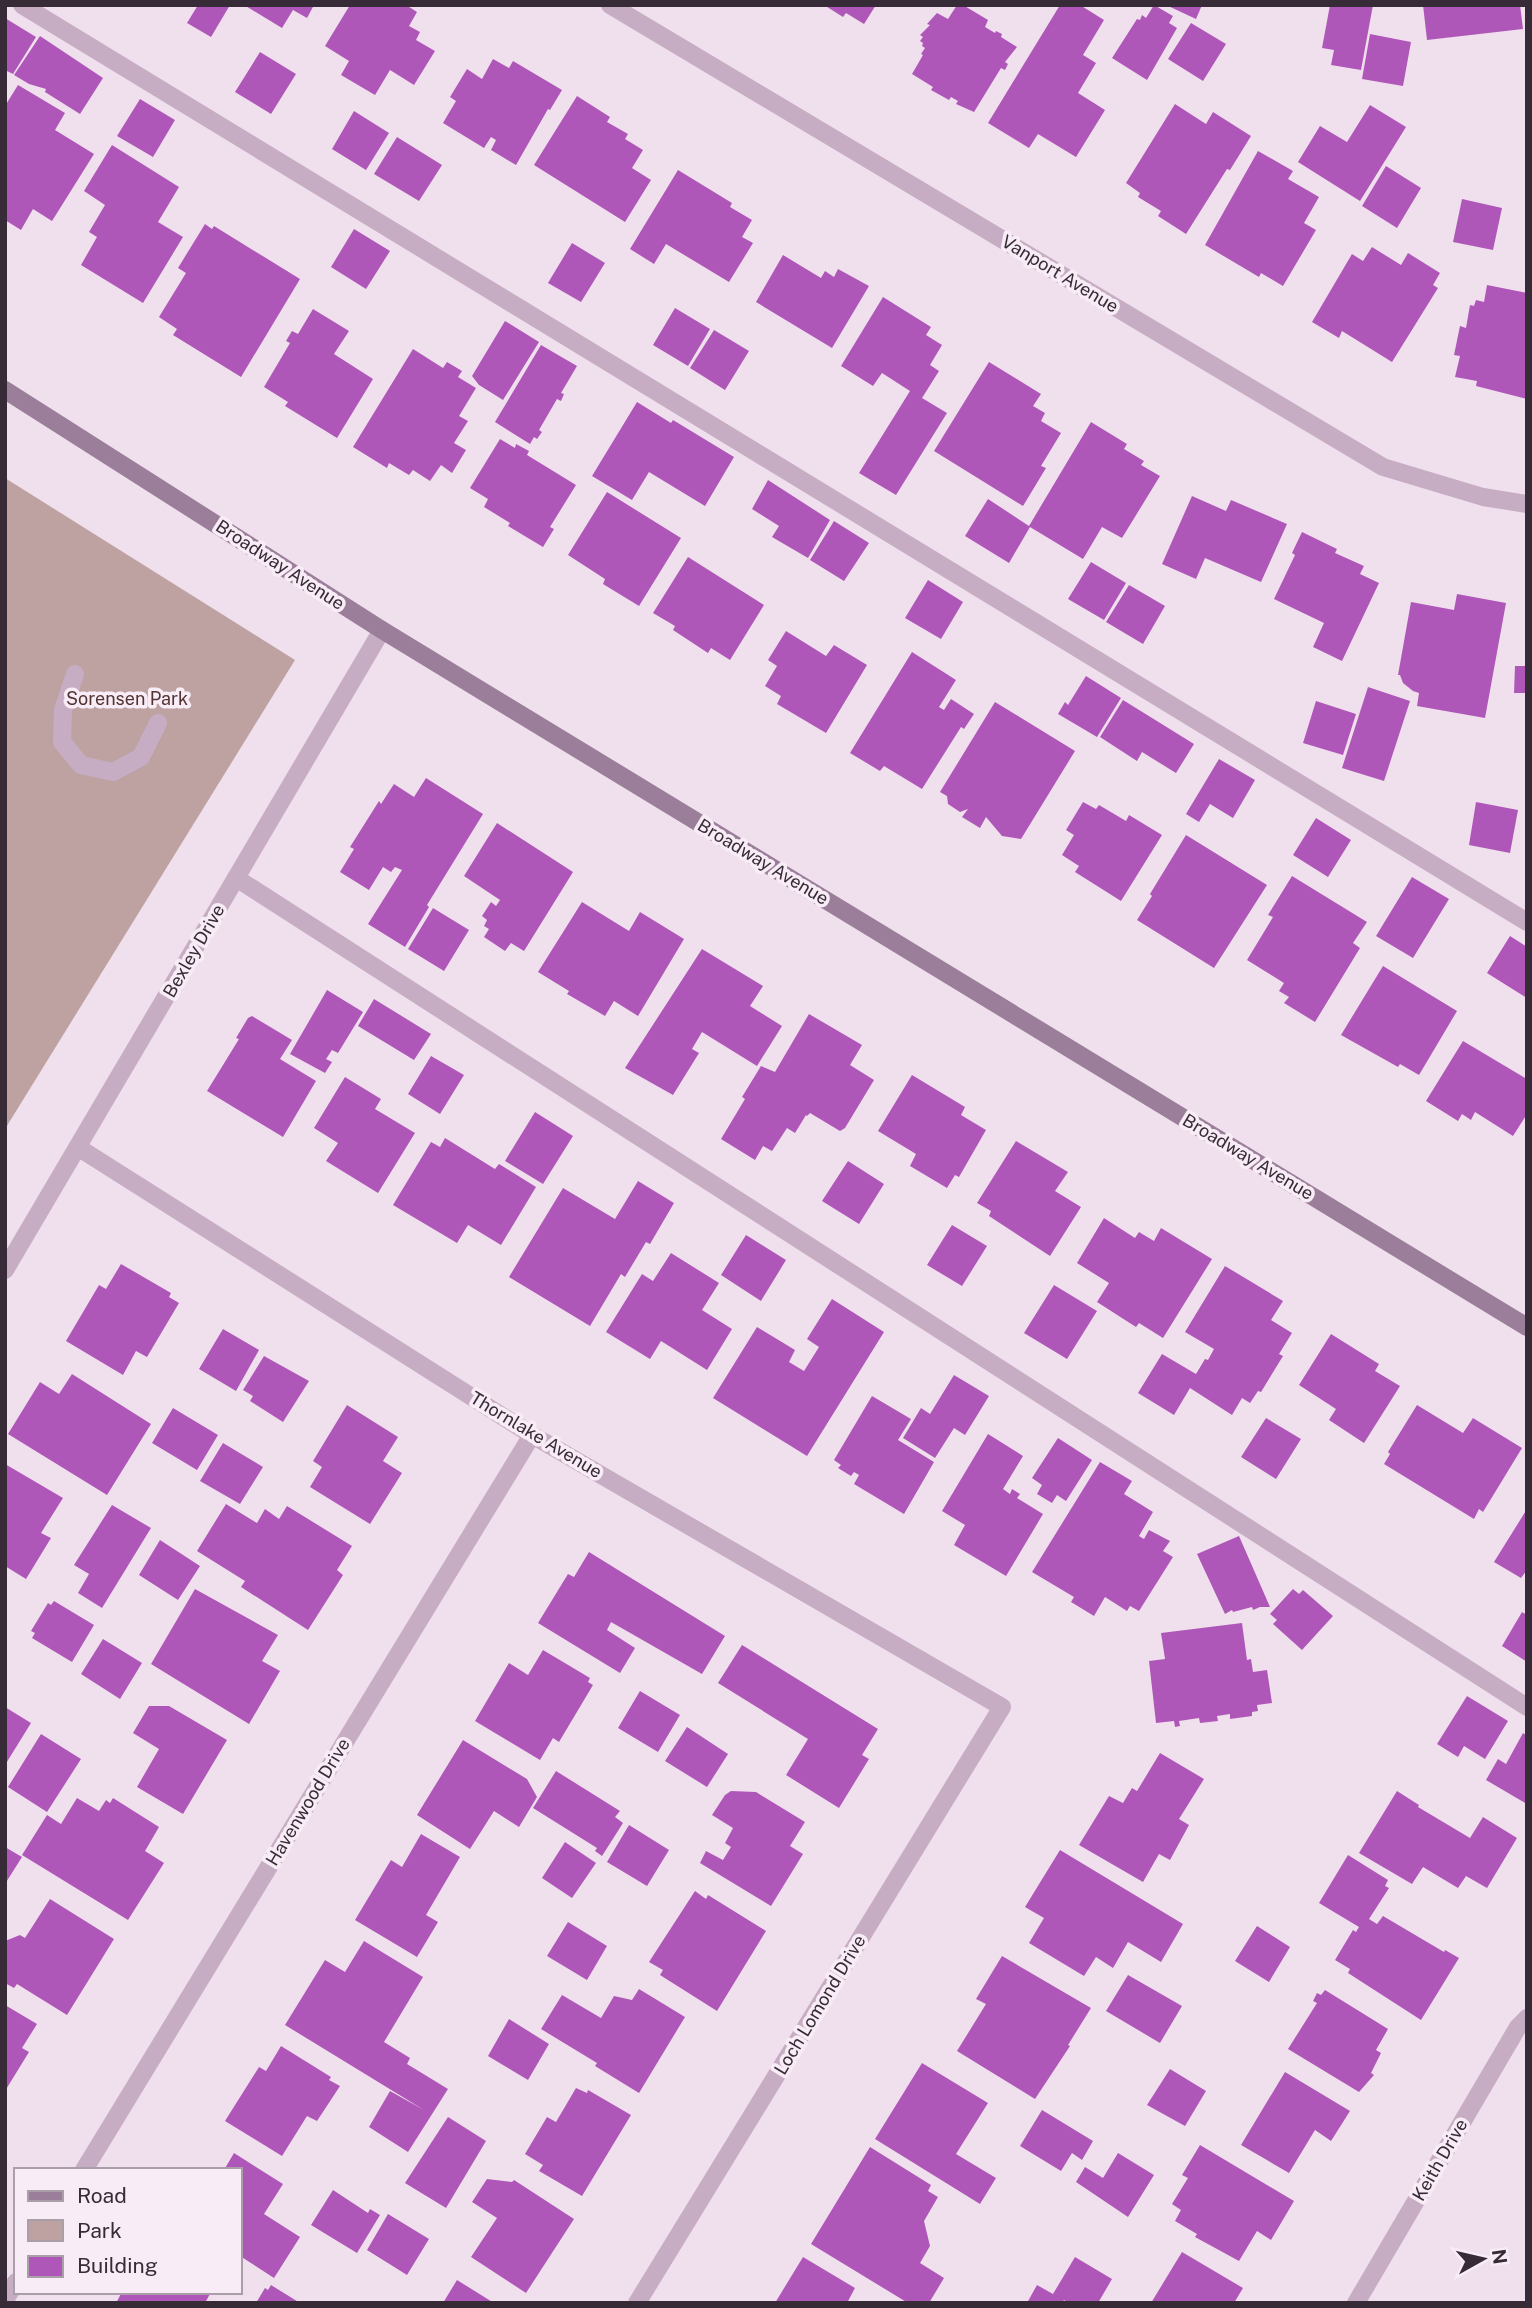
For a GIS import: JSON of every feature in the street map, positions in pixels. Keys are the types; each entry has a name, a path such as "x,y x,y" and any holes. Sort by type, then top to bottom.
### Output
{"street":[{"path":"22,5 1527,922"},
{"name":"Vanport Avenue","path":"610,5 1383,467 1483,497 1527,504"},
{"name":"Broadway Avenue","path":"5,390 382,630 1527,1327"},
{"name":"Bexley Drive","path":"5,1270 382,630"},
{"path":"75,674 63,710 62,742 81,765 113,772 141,757 158,723"},
{"path":"236,878 1527,1707"},
{"name":"Thornlake Avenue","path":"79,1148 532,1435 1002,1707"},
{"name":"Havenwood Drive","path":"85,2168 532,1435"},
{"name":"Loch Lomond Drive","path":"637,2303 1002,1707"},
{"name":"Keith Drive","path":"1356,2303 1518,2027 1527,2018"}],"green space":[{"name":"Sorensen Park","path":"5,478 295,660 5,1129"}],"building":[{"path":"198,5 230,5 211,37 187,23"},
{"path":"244,5 314,5 307,18 293,10 282,28"},
{"path":"350,5 406,5 417,12 409,26 420,32 416,40 435,51 414,85 390,70 375,95 341,75 349,61 325,46"},
{"path":"824,5 876,5 864,24 846,13 843,17"},
{"path":"957,5 963,5 988,20 985,27 1002,34 1001,37 1017,47 1005,62 1008,64 1005,70 1001,68 974,112 956,104 958,101 951,97 949,100 931,90 933,87 912,74 923,55 921,54 925,48 920,41 923,37 920,35 930,25 927,24 937,13 948,19"},
{"path":"1060,5 1080,5 1104,20 1083,55 1096,63 1078,93 1105,110 1076,157 1038,134 1029,148 988,123"},
{"path":"1154,5 1173,16 1169,23 1177,28 1147,80 1112,58 1137,19 1140,20 1142,15 1146,18"},
{"path":"1166,5 1202,5 1196,19"},
{"path":"1330,5 1373,5 1361,70 1331,65 1334,50 1322,48"},
{"path":"1423,5 1520,5 1523,29 1427,40"},
{"path":"5,18 36,37 13,74 5,70"},
{"path":"1191,23 1226,44 1203,81 1168,59"},
{"path":"1370,34 1411,42 1403,86 1362,79"},
{"path":"40,36 103,78 80,114 45,92 46,89 29,84 14,75"},
{"path":"260,52 296,74 271,114 235,92"},
{"path":"493,59 509,68 513,61 562,90 516,165 491,150 496,140 491,137 484,148 443,123 456,101 450,97 467,69 482,79"},
{"path":"18,85 65,113 55,130 94,154 52,221 33,209 21,230 5,220 5,106"},
{"path":"577,96 610,117 607,122 628,134 625,139 643,150 632,168 651,180 625,222 534,165"},
{"path":"140,99 175,120 153,157 117,136"},
{"path":"1175,104 1206,124 1213,112 1251,136 1186,234 1158,216 1161,211 1138,197 1140,193 1126,183"},
{"path":"1370,105 1406,127 1360,201 1298,162 1320,126 1347,142"},
{"path":"354,111 389,133 366,170 332,149"},
{"path":"397,137 442,165 419,201 374,174"},
{"path":"112,145 179,187 158,222 183,237 143,303 81,265 97,237 89,232 105,205 84,191"},
{"path":"1258,151 1293,171 1288,179 1319,197 1304,223 1316,230 1283,286 1261,273 1259,277 1205,245"},
{"path":"1386,166 1421,188 1397,228 1362,206"},
{"path":"678,170 732,203 730,207 752,220 742,237 753,243 729,282 666,244 654,264 630,249"},
{"path":"1462,199 1502,208 1493,250 1453,242"},
{"path":"205,224 212,229 214,226 300,279 241,377 173,335 177,329 159,317 186,273 178,268"},
{"path":"354,229 390,251 366,289 331,267"},
{"path":"572,243 605,263 581,302 548,283"},
{"path":"1372,247 1401,265 1408,253 1440,273 1433,285 1438,288 1392,362 1342,331 1339,338 1312,322 1352,254 1363,261"},
{"path":"783,255 821,278 825,271 834,277 838,269 869,286 832,348 756,302"},
{"path":"1487,285 1527,293 1527,399 1476,386 1477,381 1455,377 1460,356 1454,355 1460,326 1466,328 1470,305 1474,306 1476,300 1484,302"},
{"path":"883,297 931,327 926,335 942,345 930,365 939,371 922,398 947,413 896,495 859,473 910,391 882,373 873,386 841,366"},
{"path":"675,308 710,329 688,366 653,345"},
{"path":"313,309 349,331 334,354 373,379 337,438 285,406 288,402 264,387 290,343 286,341 292,331 298,334"},
{"path":"505,321 539,342 503,400 479,385 472,376"},
{"path":"714,330 749,351 725,390 690,368"},
{"path":"541,345 577,366 561,393 564,394 561,401 557,399 539,430 542,432 537,439 534,437 530,444 495,422"},
{"path":"413,349 443,368 447,362 462,371 458,377 476,388 459,416 468,421 454,443 466,450 452,473 441,465 430,481 413,470 409,475 389,463 387,468 353,447"},
{"path":"989,362 1041,394 1033,406 1045,413 1041,421 1061,433 1041,466 1046,468 1023,506 934,451"},
{"path":"637,402 734,457 705,506 649,472 632,500 592,476"},
{"path":"1091,422 1127,444 1124,449 1144,461 1141,465 1160,476 1122,538 1102,527 1083,559 1030,527 1009,563 965,536 988,499 1029,526"},
{"path":"500,439 515,448 516,444 529,451 527,455 576,485 550,527 554,529 543,547 508,526 510,523 484,507 488,499 470,488"},
{"path":"768,480 830,520 808,558 772,537 779,526 752,509"},
{"path":"607,492 681,538 639,606 603,584 605,579 568,555"},
{"path":"1192,496 1226,511 1231,500 1287,524 1261,582 1205,558 1196,579 1162,564"},
{"path":"834,521 869,543 844,581 810,560"},
{"path":"1302,532 1337,549 1335,553 1364,566 1360,574 1379,583 1342,661 1313,647 1324,623 1274,599 1295,555 1292,553"},
{"path":"688,557 764,605 730,660 711,648 708,653 673,630 675,626 653,613"},
{"path":"1091,562 1126,583 1104,620 1068,599"},
{"path":"928,580 963,602 941,639 905,618"},
{"path":"1129,585 1165,606 1143,644 1106,622"},
{"path":"1457,594 1506,603 1485,718 1417,706 1419,693 1403,683 1398,675 1411,602 1454,610"},
{"path":"786,631 826,656 834,645 867,665 826,733 777,704 781,696 765,686 777,666 768,660"},
{"path":"912,652 956,680 939,707 944,710 951,699 974,714 964,729 961,727 922,789 884,766 880,771 850,753"},
{"path":"1515,666 1527,666 1527,693 1514,693"},
{"path":"1086,676 1121,698 1097,737 1058,714 1065,702 1068,705"},
{"path":"1368,687 1410,701 1384,781 1342,768"},
{"path":"1123,700 1194,744 1176,773 1142,752 1137,761 1100,737"},
{"path":"1316,701 1356,714 1343,755 1303,743"},
{"path":"995,702 1075,751 1021,839 1002,836 986,817 980,828 962,817 968,809 960,812 948,804 947,796 940,792"},
{"path":"1219,759 1255,780 1233,818 1210,804 1199,822 1186,814"},
{"path":"426,778 483,814 427,905 429,907 405,947 368,924 402,870 395,867 391,872 383,867 369,890 340,872 354,849 350,847 379,801 381,804 394,784 414,797"},
{"path":"1083,802 1096,809 1099,805 1126,821 1129,815 1162,835 1121,901 1075,872 1079,866 1062,855 1074,835 1066,830"},
{"path":"1476,802 1518,810 1510,853 1469,845"},
{"path":"1316,818 1351,840 1328,877 1293,855"},
{"path":"497,823 573,872 524,951 511,943 505,951 484,937 489,929 484,926 487,920 482,916 491,902 496,906 500,900 464,876"},
{"path":"1186,835 1267,885 1214,968 1137,920"},
{"path":"1292,876 1367,922 1353,943 1360,948 1315,1022 1284,1003 1289,997 1279,991 1284,983 1247,960 1273,917 1268,915"},
{"path":"1412,877 1449,899 1413,958 1376,936"},
{"path":"582,902 629,931 640,912 684,939 638,1016 614,1001 605,1016 567,994 569,991 538,972"},
{"path":"433,908 469,930 444,971 408,949"},
{"path":"1510,936 1527,947 1527,998 1487,973"},
{"path":"702,949 763,986 750,1006 782,1026 757,1066 702,1032 692,1049 699,1053 673,1095 625,1068"},
{"path":"1383,966 1457,1011 1419,1075 1400,1064 1398,1067 1341,1035"},
{"path":"327,990 363,1012 338,1053 332,1050 326,1059 332,1062 325,1073 290,1054"},
{"path":"374,999 431,1034 414,1060 358,1026"},
{"path":"809,1014 862,1045 850,1065 874,1080 845,1128 840,1131 810,1113 795,1133 787,1128 772,1151 763,1146 755,1160 721,1139 761,1066 775,1072"},
{"path":"252,1016 292,1040 280,1059 316,1081 283,1137 207,1091 239,1039 236,1038 248,1018"},
{"path":"1463,1041 1527,1079 1527,1114 1513,1136 1475,1112 1471,1120 1462,1114 1458,1121 1426,1101"},
{"path":"431,1056 464,1075 440,1114 408,1094"},
{"path":"912,1075 965,1107 961,1115 986,1130 959,1177 955,1175 947,1188 910,1166 916,1154 878,1131"},
{"path":"345,1077 381,1099 375,1109 415,1133 378,1193 326,1161 338,1143 314,1128"},
{"path":"535,1112 573,1136 543,1184 505,1161"},
{"path":"445,1138 495,1169 499,1164 536,1187 501,1245 468,1225 457,1243 393,1205 431,1142 440,1147"},
{"path":"1016,1141 1068,1172 1055,1191 1081,1207 1050,1256 989,1216 991,1211 977,1203"},
{"path":"848,1161 884,1184 859,1224 822,1201"},
{"path":"638,1181 674,1203 650,1244 646,1242 625,1277 621,1274 590,1326 509,1277 563,1188 615,1219"},
{"path":"1104,1218 1135,1238 1139,1232 1154,1241 1161,1228 1212,1259 1163,1338 1139,1323 1136,1327 1097,1302 1109,1283 1077,1263"},
{"path":"952,1225 987,1246 962,1286 927,1265"},
{"path":"746,1235 786,1260 761,1301 721,1275"},
{"path":"671,1253 719,1283 702,1310 732,1329 707,1370 661,1341 650,1359 606,1332 642,1274 653,1281"},
{"path":"121,1264 171,1293 169,1297 179,1303 147,1357 136,1351 123,1375 66,1341 99,1285 106,1289"},
{"path":"1225,1266 1283,1301 1271,1320 1292,1333 1279,1354 1283,1356 1261,1392 1258,1391 1250,1403 1242,1398 1232,1415 1190,1388 1174,1415 1138,1393 1162,1354 1196,1374 1205,1359 1208,1360 1214,1349 1185,1332"},
{"path":"1054,1285 1097,1311 1067,1359 1024,1333"},
{"path":"832,1299 884,1332 807,1456 713,1398 757,1327 795,1350 789,1362 804,1371 819,1347 807,1339"},
{"path":"223,1329 259,1350 236,1391 199,1369"},
{"path":"1331,1334 1379,1364 1375,1371 1400,1386 1364,1443 1329,1420 1336,1409 1299,1385"},
{"path":"264,1356 309,1381 283,1422 250,1401 253,1396 243,1390"},
{"path":"72,1374 151,1424 107,1495 8,1434 40,1382 59,1394"},
{"path":"954,1375 989,1396 965,1435 954,1428 935,1458 903,1438 921,1408 930,1414"},
{"path":"872,1396 911,1419 898,1440 934,1462 904,1514 854,1484 859,1475 854,1472 851,1476 838,1468 841,1465 834,1460"},
{"path":"347,1405 398,1437 383,1461 402,1473 370,1524 310,1487 322,1467 313,1461"},
{"path":"1417,1405 1463,1433 1473,1418 1522,1448 1483,1512 1479,1509 1474,1519 1384,1464 1390,1454 1388,1452"},
{"path":"173,1408 218,1435 197,1470 152,1443"},
{"path":"1266,1418 1301,1439 1276,1479 1241,1457"},
{"path":"988,1434 1023,1456 1003,1489 1010,1494 1012,1489 1020,1494 1017,1498 1043,1514 1006,1576 954,1545 965,1525 942,1511"},
{"path":"1058,1438 1092,1460 1066,1501 1057,1495 1052,1503 1037,1494 1042,1485 1032,1478"},
{"path":"223,1443 263,1467 240,1504 200,1481"},
{"path":"1100,1462 1132,1481 1124,1494 1153,1512 1139,1536 1144,1539 1149,1530 1170,1541 1163,1551 1173,1557 1139,1611 1130,1606 1127,1611 1105,1597 1094,1616 1071,1602 1074,1597 1032,1572"},
{"path":"5,1464 63,1498 41,1533 51,1538 26,1579 5,1566"},
{"path":"226,1504 257,1523 265,1509 279,1519 287,1506 352,1546 337,1570 343,1575 308,1630 241,1587 245,1581 197,1551"},
{"path":"112,1505 151,1528 102,1608 78,1593 89,1574 74,1565"},
{"path":"1527,1509 1527,1570 1521,1578 1494,1562"},
{"path":"1239,1536 1270,1607 1232,1610 1225,1614 1197,1554"},
{"path":"160,1540 200,1566 178,1600 139,1575"},
{"path":"589,1552 725,1636 702,1674 611,1622 607,1630 635,1648 620,1673 538,1623 568,1574 574,1577"},
{"path":"195,1589 278,1635 262,1661 280,1671 249,1724 151,1664"},
{"path":"1293,1589 1299,1594 1303,1590 1333,1616 1302,1650 1273,1624 1277,1620 1270,1614"},
{"path":"54,1601 94,1625 72,1662 32,1638 35,1633 31,1631 48,1603 51,1605"},
{"path":"1522,1612 1527,1615 1527,1662 1502,1646"},
{"path":"1242,1623 1247,1660 1251,1659 1253,1672 1267,1670 1272,1703 1257,1705 1258,1711 1252,1712 1252,1716 1230,1719 1230,1714 1217,1716 1218,1721 1200,1723 1199,1718 1179,1721 1180,1726 1175,1727 1174,1721 1156,1723 1149,1661 1165,1659 1161,1633"},
{"path":"103,1639 142,1663 120,1699 81,1674"},
{"path":"742,1645 878,1729 862,1755 869,1759 839,1808 786,1775 808,1739 718,1683"},
{"path":"543,1650 590,1678 588,1682 593,1685 559,1742 553,1738 540,1760 475,1721 509,1663 528,1675"},
{"path":"640,1691 680,1715 658,1752 618,1728"},
{"path":"1467,1696 1508,1721 1485,1759 1464,1746 1458,1757 1437,1744"},
{"path":"149,1706 169,1706 227,1740 183,1814 137,1787 159,1749 133,1733"},
{"path":"5,1707 31,1723 5,1765"},
{"path":"687,1727 728,1754 707,1787 665,1761"},
{"path":"1523,1733 1527,1736 1527,1804 1486,1780 1498,1759 1506,1764"},
{"path":"41,1734 81,1759 47,1812 8,1787"},
{"path":"463,1740 527,1779 537,1797 519,1827 494,1811 470,1849 417,1815"},
{"path":"1160,1753 1204,1779 1179,1819 1189,1825 1170,1860 1159,1854 1143,1882 1079,1845 1109,1796 1123,1803 1132,1788 1137,1791"},
{"path":"556,1771 620,1811 615,1817 623,1823 602,1856 595,1851 597,1848 533,1808"},
{"path":"731,1791 756,1792 805,1822 790,1846 803,1854 771,1906 700,1863 706,1851 723,1860 731,1847 725,1843 733,1828 712,1815 725,1795"},
{"path":"1397,1791 1470,1838 1483,1817 1517,1838 1487,1888 1466,1876 1458,1888 1423,1867 1412,1884 1359,1853"},
{"path":"77,1798 99,1811 106,1800 110,1803 113,1798 159,1827 145,1851 164,1863 128,1920 22,1855 47,1815 61,1824"},
{"path":"629,1825 669,1850 647,1886 607,1862"},
{"path":"421,1834 460,1857 426,1915 438,1922 417,1957 355,1920 391,1860 402,1867"},
{"path":"565,1842 596,1863 572,1898 542,1878"},
{"path":"5,1847 22,1857 5,1884"},
{"path":"1060,1850 1183,1924 1161,1962 1128,1942 1113,1968 1096,1957 1084,1976 1029,1943 1044,1918 1025,1907"},
{"path":"1348,1855 1388,1880 1385,1886 1389,1888 1369,1919 1377,1924 1383,1916 1459,1958 1421,2020 1348,1973 1350,1969 1335,1960 1353,1930 1356,1932 1359,1927 1319,1903"},
{"path":"695,1891 706,1899 708,1895 766,1931 717,2011 660,1975 663,1970 649,1962"},
{"path":"50,1899 114,1939 67,2015 17,1984 14,1988 5,1983 5,1941 20,1935 25,1938"},
{"path":"568,1922 607,1946 587,1980 547,1956"},
{"path":"1257,1926 1290,1947 1269,1982 1235,1961"},
{"path":"364,1941 423,1977 384,2042 410,2058 407,2064 448,2089 408,2152 369,2127 390,2091 424,2110 285,2025 325,1960 345,1972"},
{"path":"1002,1956 1091,2008 1035,2099 957,2051 986,2004 976,1999"},
{"path":"1128,1975 1182,2006 1160,2043 1106,2011"},
{"path":"639,1989 685,2017 639,2093 595,2066 597,2063 541,2029 562,1995 601,2018 614,1996 632,2000"},
{"path":"1325,1990 1388,2029 1376,2050 1381,2053 1371,2073 1374,2075 1359,2092 1288,2049 1317,2003 1313,2001 1317,1993 1321,1995"},
{"path":"5,2005 37,2024 22,2048 29,2052 5,2091"},
{"path":"509,2019 549,2044 528,2080 488,2056"},
{"path":"281,2046 331,2077 329,2080 340,2086 317,2121 307,2116 282,2156 225,2121 259,2067 266,2071"},
{"path":"922,2063 988,2103 956,2154 996,2178 980,2204 875,2139"},
{"path":"1170,2069 1206,2091 1185,2126 1147,2105"},
{"path":"1285,2072 1350,2111 1331,2141 1315,2130 1289,2173 1241,2145"},
{"path":"576,2088 587,2093 588,2090 631,2115 582,2196 539,2171 543,2165 525,2154 547,2117 556,2122"},
{"path":"1042,2110 1093,2141 1082,2160 1072,2153 1061,2171 1020,2146"},
{"path":"448,2117 486,2141 446,2208 405,2183"},
{"path":"1200,2145 1294,2201 1271,2240 1257,2231 1239,2261 1195,2237 1197,2234 1175,2221 1181,2210 1172,2204 1188,2178 1182,2175"},
{"path":"870,2147 931,2185 928,2191 938,2197 924,2221 930,2246 920,2263 944,2278 929,2303 908,2303 811,2244"},
{"path":"234,2153 283,2184 264,2214 300,2237 274,2278 242,2257 242,2168 225,2168"},
{"path":"1118,2153 1154,2175 1128,2217 1076,2182 1085,2167 1103,2178"},
{"path":"487,2179 514,2180 574,2219 526,2293 471,2257 497,2218 472,2202"},
{"path":"333,2190 368,2213 370,2209 380,2215 357,2253 311,2225"},
{"path":"388,2214 429,2239 407,2275 367,2250"},
{"path":"1182,2252 1243,2288 1234,2303 1151,2303"},
{"path":"803,2257 855,2288 847,2303 775,2303"},
{"path":"1075,2257 1112,2279 1098,2303 1068,2303 1064,2300 1062,2303 1027,2303 1037,2285 1053,2294"},
{"path":"457,2280 494,2303 443,2303"},
{"path":"271,2285 300,2303 256,2303 265,2288 268,2290"},
{"path":"121,2294 210,2294 205,2303 116,2303"}]}
